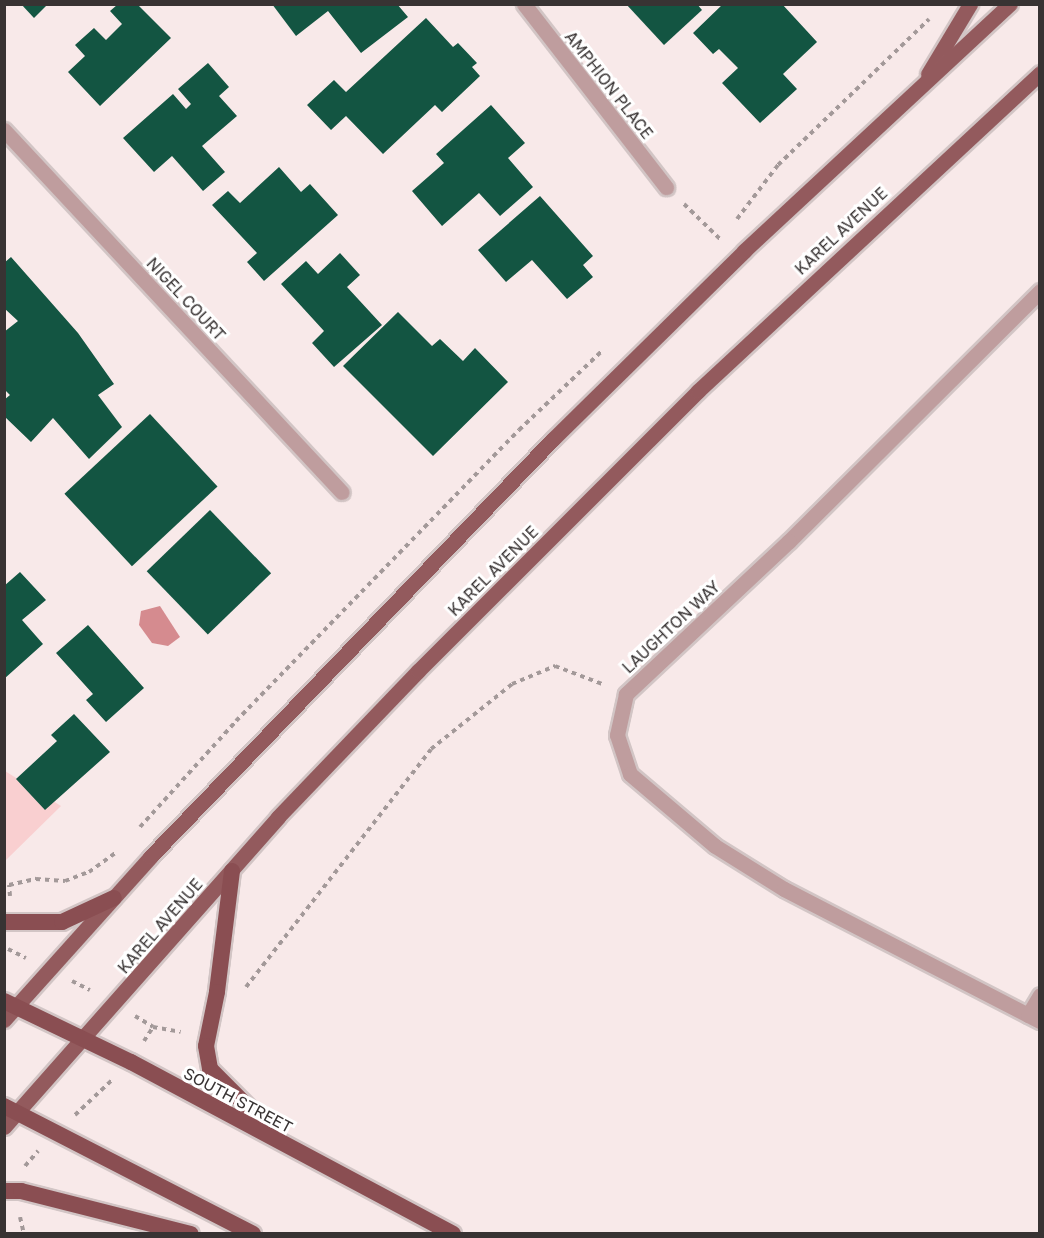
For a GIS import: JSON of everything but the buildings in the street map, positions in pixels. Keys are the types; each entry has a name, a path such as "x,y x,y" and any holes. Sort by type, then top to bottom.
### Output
{"highway":[{"path":"232,871 217,992 206,1046 210,1069 293,1150"},
{"path":"4,922 62,922 114,898"},
{"name":"SOUTH STREET","path":"10,1004 131,1062 453,1233"},
{"path":"10,1110 253,1233"},
{"path":"4,1191 21,1191 191,1233"}],"main road":[{"path":"920,87 970,4"},
{"path":"4,1020 10,1004 114,898 336,660 545,447 744,250 1010,4"},
{"name":"KAREL AVENUE","path":"4,1127 10,1110 84,1039 232,871 418,671 698,391 1040,73"}],"street":[{"name":"AMPHION PLACE","path":"524,4 666,187"},
{"name":"NIGEL COURT","path":"4,130 340,492"},
{"name":"LAUGHTON WAY","path":"1034,1018 784,889 715,846 630,774 618,735 626,694 789,541 1040,291"},
{"path":"1034,1018 1040,995"}],"path":[{"path":"735,221 778,165 936,13"},
{"path":"666,187 720,238"},
{"path":"712,246 728,230"},
{"path":"131,836 236,721 519,430 603,350"},
{"path":"242,991 431,749 512,684 555,666 626,694"},
{"path":"9,885 36,879 65,880 89,872 123,845"},
{"path":"22,1169 55,1134 131,1062 153,1027"},
{"path":"20,1222 24,1233"}],"shaded area":[{"path":"160,606 180,637 168,646 152,643 139,625 141,611"},
{"path":"5,771 61,806 5,861"}]}
